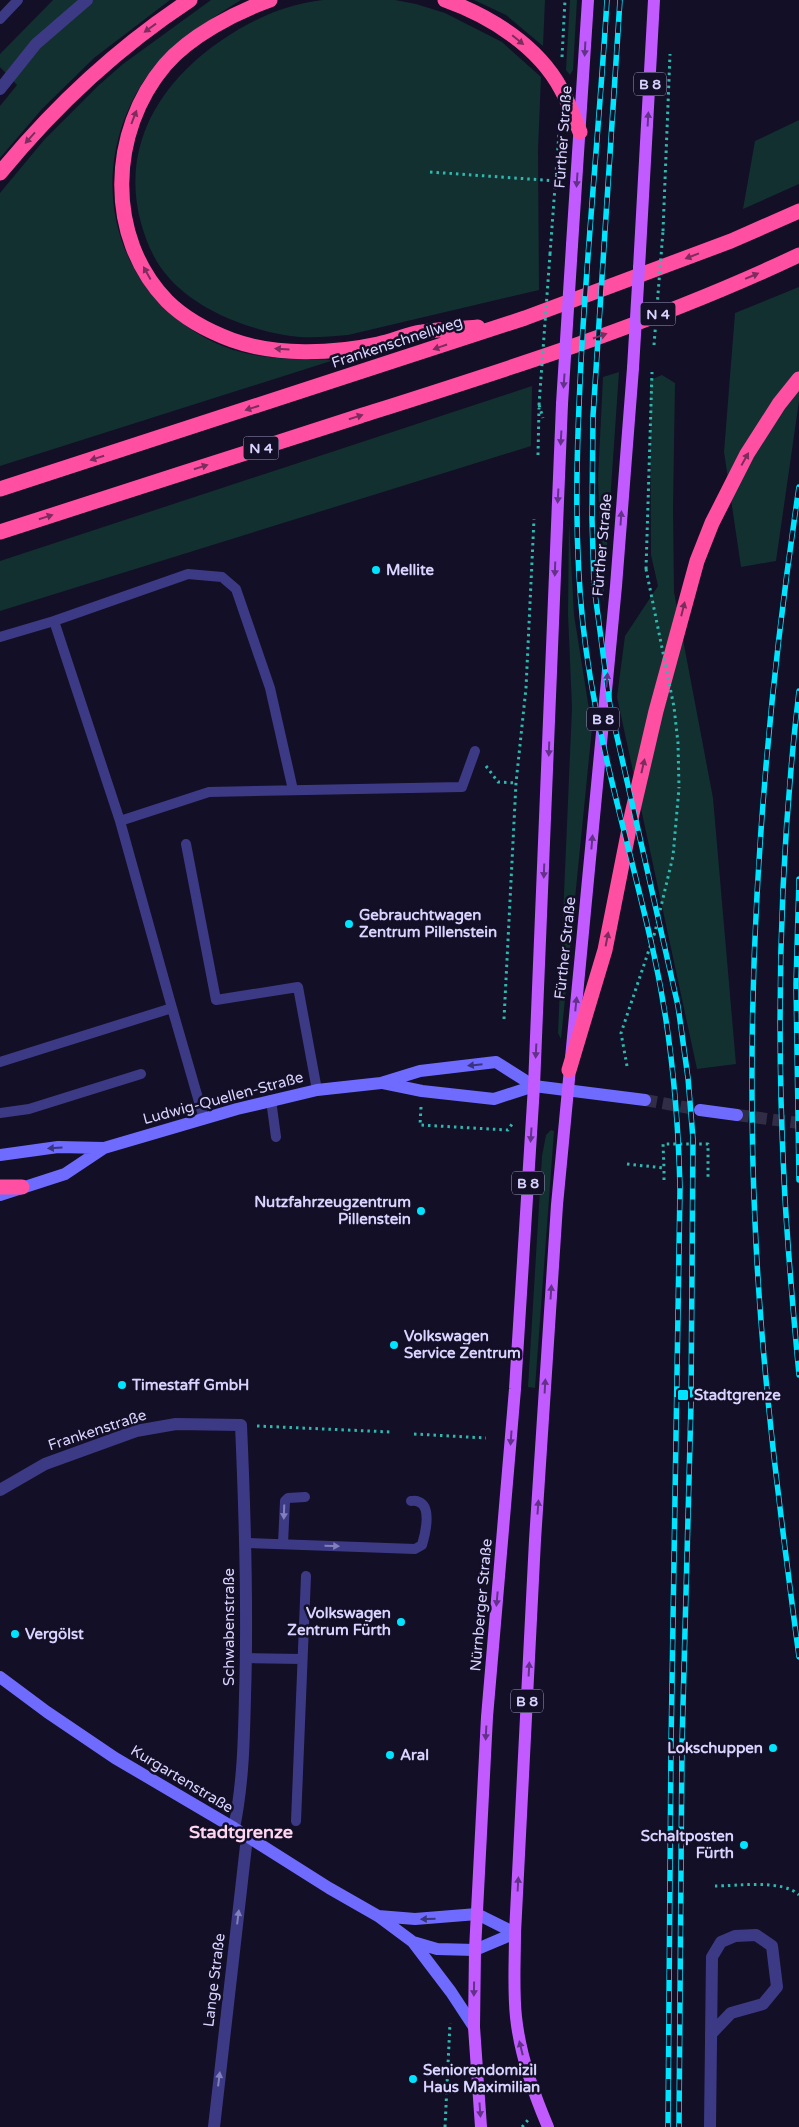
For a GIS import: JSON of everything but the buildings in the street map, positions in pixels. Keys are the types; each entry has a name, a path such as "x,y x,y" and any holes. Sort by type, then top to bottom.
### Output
{"highway":[{"path":"0,173 43,123 100,68 142,34 190,0"},
{"path":"270,0 229,18 189,44 166,64 150,85 136,110 127,134 122,161 121,195 126,226 138,257 152,281 167,300 188,318 209,330 233,340 260,347 331,350 378,344 420,332 502,325"},
{"path":"445,0 507,31 530,50 561,88 580,132"},
{"name":"Frankenschnellweg","path":"0,489 502,325 657,270 731,241 799,211"},
{"name":"N 4","path":"0,532 418,398 604,334 708,295 799,256"},
{"path":"569,1070 605,950 632,814 656,711 697,561 712,523 748,454 779,404 799,379"},
{"path":"0,1187 22,1187"}],"main road":[{"name":"Fürther Straße","path":"534,1086 562,404 588,0"},
{"name":"Fürther Straße","path":"567,1091 615,595 633,368 654,0"},
{"name":"Ludwig-Quellen-Straße","path":"0,1155 58,1147 104,1148 271,1100 317,1090 381,1083 420,1071 496,1062 534,1086"},
{"name":"Ludwig-Quellen-Straße","path":"381,1083 422,1092 494,1099 534,1086"},
{"path":"534,1086 645,1100"},
{"name":"Nürnberger Straße","path":"481,2127 474,2027 476,1914 487,1717 514,1408 534,1086"},
{"name":"B 8","path":"548,2127 528,2074 520,2043 514,1998 515,1933 535,1540 557,1205 567,1091"},
{"path":"700,1110 737,1115"},
{"name":"Ludwig-Quellen-Straße","path":"0,1195 65,1174 104,1148"},
{"name":"Kurgartenstraße","path":"0,1677 47,1712 115,1758 378,1916 413,1942 437,1949 475,1950 515,1933"},
{"path":"476,1914 515,1933"},
{"name":"Kurgartenstraße","path":"378,1916 415,1919 476,1914"},
{"path":"413,1942 451,1992 474,2027"}],"street":[{"path":"0,89 36,44 87,0"},
{"name":"Frankenstraße","path":"0,1490 45,1464 136,1431 176,1424 242,1425"},
{"name":"Schwabenstraße","path":"234,1828 242,1774 246,1658 246,1543 242,1425"},
{"name":"Lange Straße","path":"214,2127 247,1837"},
{"path":"710,2127 711,2034 712,1957 721,1942 735,1936 756,1935 772,1946 777,1987 763,2004 731,2013 711,2034"}],"lane":[{"path":"0,19 18,0"},
{"path":"0,637 54,621 188,574 222,577 236,589 270,688 293,790"},
{"path":"54,621 120,821 204,1119"},
{"path":"120,821 209,792 462,787 475,751"},
{"path":"186,844 216,1000 298,987 317,1090"},
{"path":"0,1062 172,1008"},
{"path":"0,1113 29,1110 141,1074"},
{"path":"271,1100 276,1137"},
{"path":"283,1544 285,1501 288,1498 305,1497"},
{"path":"246,1543 415,1549 422,1545 425,1537 426,1512 424,1506 419,1502 411,1500"},
{"path":"296,1821 306,1576"},
{"path":"246,1658 302,1659"}],"path":[{"path":"653,353 663,231 670,48"},
{"path":"430,172 557,181"},
{"path":"538,455 539,405 550,254"},
{"path":"627,1066 621,1033 660,913 673,856 680,788 674,707 646,569 652,363"},
{"path":"504,1019 516,784 526,688 534,519"},
{"path":"498,782 516,784"},
{"path":"422,1092 420,1124 508,1130"},
{"path":"454,1133 455,1127"},
{"path":"664,1180 663,1144 708,1144 708,1180"},
{"path":"627,1164 664,1168"},
{"path":"242,1425 391,1432"},
{"path":"414,1434 486,1438"},
{"path":"715,1886 770,1885 794,1890 799,1895"},
{"path":"446,2127 450,2021"}],"green space":[{"path":"53,0 170,0 94,58 42,109 0,158 0,106 17,85 0,67 0,54"},
{"path":"211,0 241,0 201,26 163,58 143,82 124,120 114,159 113,197 120,235 135,270 157,301 188,327 225,347 251,354 265,357 334,360 0,466 0,193 44,140 99,85 123,64"},
{"path":"323,0 395,0 445,13 502,42 541,77 538,150 539,290 348,335 300,337 254,328 223,316 194,300 181,290 165,273 152,253 146,238 136,195 136,168 141,142 150,118 180,75 222,40 246,25 270,14 296,5"},
{"path":"474,0 545,0 543,46 506,15"},
{"path":"570,0 577,0 573,70 570,75 566,70"},
{"path":"799,120 799,184 743,209 755,141"},
{"path":"799,287 799,401 776,561 741,567 724,452 735,313"},
{"path":"619,372 603,604 598,479 603,377"},
{"path":"662,375 675,383 674,592 713,798 736,1064 697,1069 617,697 625,636 658,586 651,555 650,380"},
{"path":"532,386 531,446 0,611 0,561"},
{"path":"569,522 574,615 592,728 561,1039 558,1033 572,708 568,614"},
{"path":"551,1130 554,1131 535,1388 528,1387 542,1156 546,1135"}],"tunnel":[{"path":"645,1100 700,1110"},
{"path":"737,1115 799,1123"}],"railway":[{"path":"607,0 582,343 577,449 578,554 583,625 596,708 604,750 645,914 660,984 673,1071 677,1129 680,1188 671,1746 668,2127"},
{"path":"620,0 593,416 592,519 594,586 610,706 678,1006 688,1078 693,1139 691,1404 682,1744 679,2127"},
{"path":"799,487 775,669 766,761 759,853 752,1038 755,1222 762,1331 778,1494 799,1657"},
{"path":"799,691 784,873 780,996 784,1179 788,1252 799,1375"},
{"path":"799,879 796,984 799,1180"}],"place":[{"name":"Mellite","path":"376,570"},
{"name":"Gebrauchtwagen Zentrum Pillenstein","path":"349,924"},
{"name":"Nutzfahrzeugzentrum Pillenstein","path":"421,1211"},
{"name":"Volkswagen Service Zentrum","path":"394,1345"},
{"name":"Timestaff GmbH","path":"122,1385"},
{"name":"Stadtgrenze","path":"683,1395"},
{"name":"Volkswagen Zentrum Fürth","path":"401,1622"},
{"name":"Vergölst","path":"15,1634"},
{"name":"Lokschuppen","path":"773,1748"},
{"name":"Aral","path":"390,1755"},
{"name":"Schaltposten Fürth","path":"744,1845"},
{"name":"Seniorendomizil Haus Maximilian","path":"413,2079"}],"district":[{"name":"Stadtgrenze","path":"241,1832"}]}
